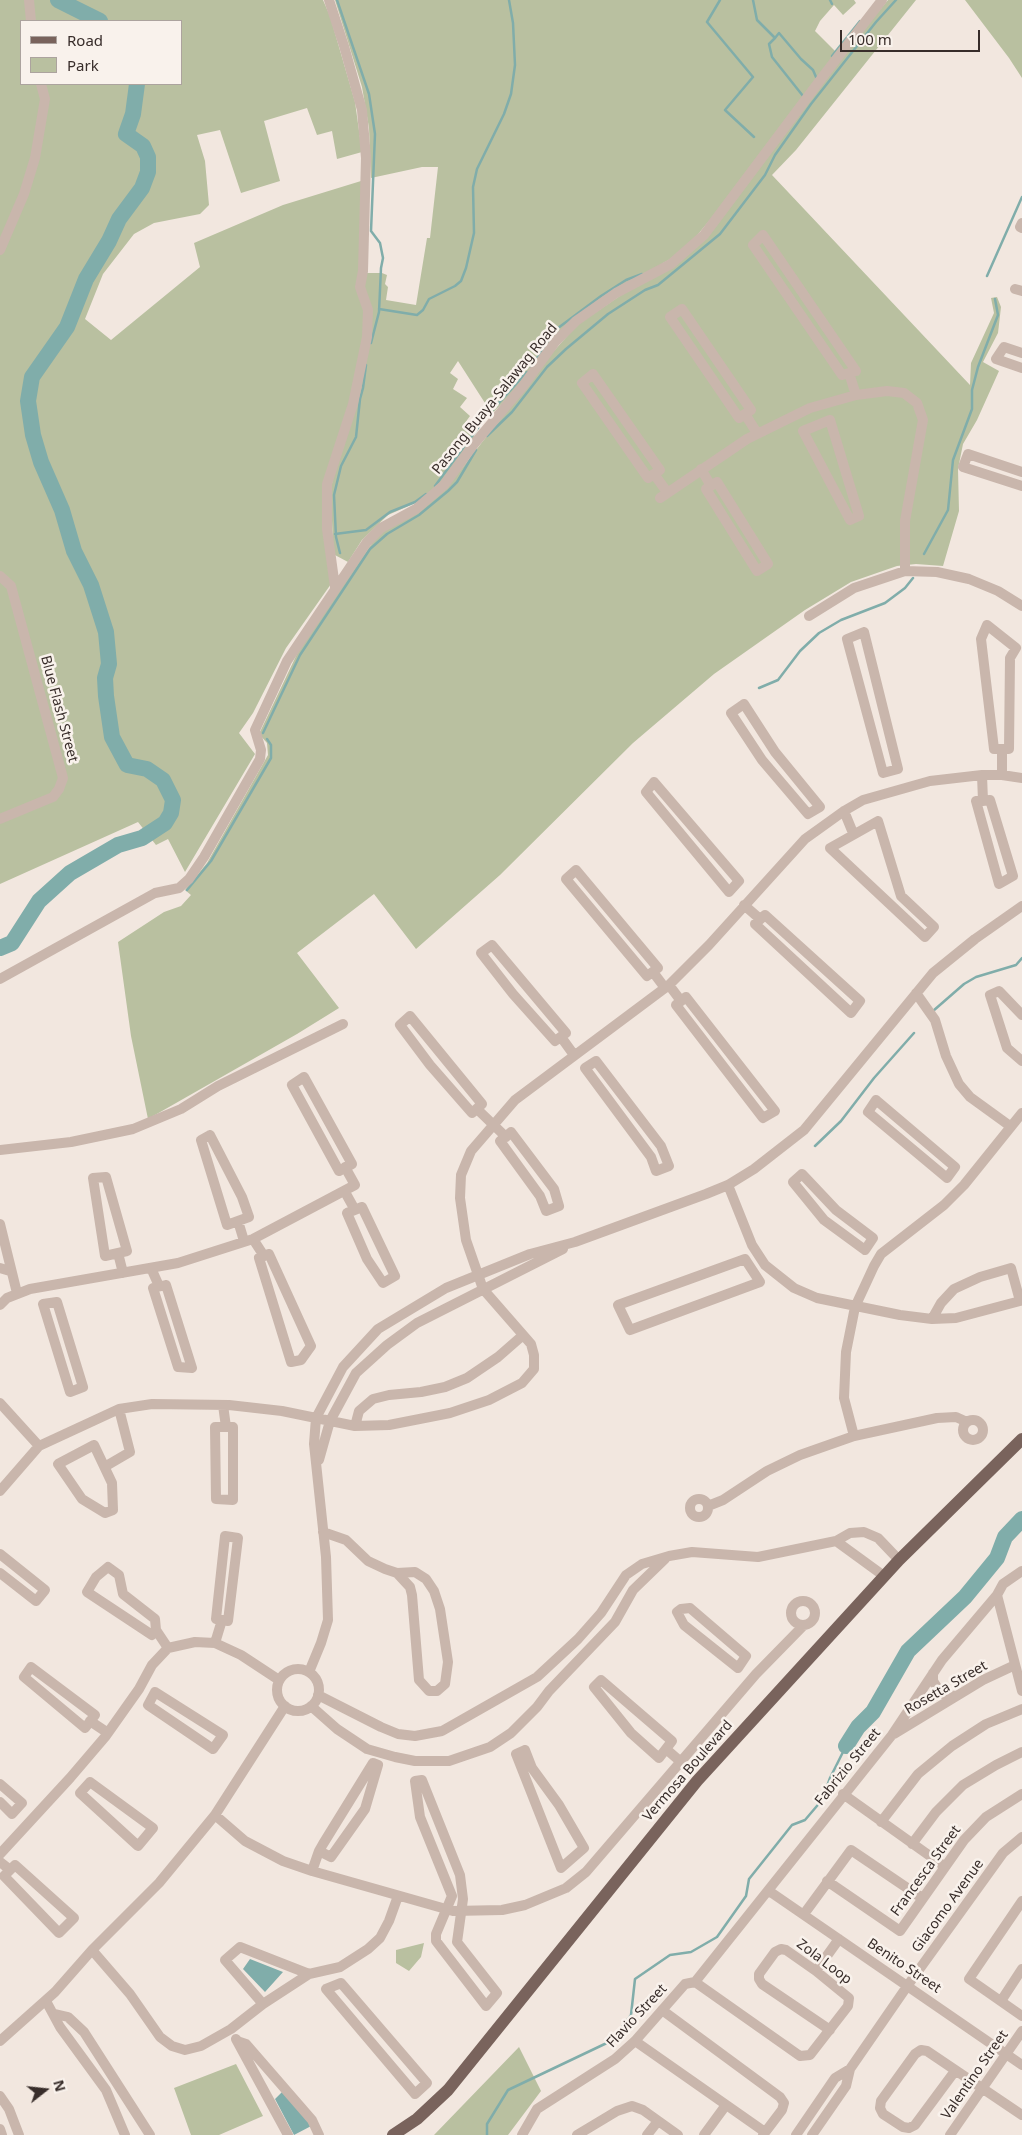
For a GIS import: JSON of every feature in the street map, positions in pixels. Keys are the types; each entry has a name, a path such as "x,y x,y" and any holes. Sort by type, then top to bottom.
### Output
{"main road":[{"name":"Vermosa Boulevard","path":"393,2135 417,2120 448,2090 698,1781 899,1560 1022,1439"}],"street":[{"path":"29,0 31,20"},
{"path":"329,0 362,110 366,158 363,271 360,287 368,310 367,337 353,404 327,484 327,529 335,587"},
{"name":"Pasong Buaya-Salawag Road","path":"0,979 155,893 179,888 189,879 208,852 260,759 262,750 255,730 295,646 358,553 375,534 426,501 452,477 474,444 523,386 555,342 587,312 630,285 671,264 704,235 824,74 882,0"},
{"path":"0,250 24,194 35,158 43,120 45,99 41,85"},
{"path":"1022,223 1022,228"},
{"path":"763,235 856,371 849,373 842,374 752,245 763,235"},
{"path":"682,308 751,410 745,414 740,418 670,316 682,308"},
{"path":"1022,353 1004,347 996,360 1022,368"},
{"path":"849,373 856,395"},
{"path":"593,374 660,470 654,474 648,478 582,383 593,374"},
{"path":"654,474 663,495 757,433 810,408 856,395 887,391 904,393 913,399 922,414 922,426 905,521 905,571"},
{"path":"810,408 817,425"},
{"path":"745,414 757,433"},
{"path":"830,420 860,516 850,520 803,431 817,425 830,420"},
{"path":"1022,472 968,454 963,467 1022,486"},
{"path":"701,469 711,486"},
{"path":"717,482 768,564 758,571 706,489 711,486 717,482"},
{"path":"809,616 854,588 905,571 937,572 969,579 998,591 1022,606"},
{"name":"Blue Flash Street","path":"0,576 11,586 63,778 59,789 53,797 0,819"},
{"path":"987,625 1016,648 1010,658 1009,749 1002,749 994,749 980,639 987,625"},
{"path":"864,632 898,769 890,771 883,773 847,639 864,632"},
{"path":"744,704 775,752 820,807 814,810 808,814 773,773 731,713 744,704"},
{"path":"1002,749 1002,775"},
{"path":"890,771 894,790"},
{"path":"982,775 983,801"},
{"path":"0,1491 39,1446 119,1409 152,1404 223,1405 282,1411 355,1426 389,1425 450,1413 489,1400 522,1383 534,1369 534,1355 530,1344 483,1289 466,1240 460,1198 461,1175 471,1151 493,1124 515,1100 667,986 709,945 805,839 844,811 863,800 930,781 982,775 1022,778"},
{"path":"654,782 739,881 734,887 729,892 646,792 654,782"},
{"path":"990,800 1013,876 999,884 976,801 983,801 990,800"},
{"path":"814,810 825,824"},
{"path":"844,811 853,833"},
{"path":"878,821 901,896 934,927 925,937 830,848 853,833 878,821"},
{"path":"576,870 658,968 653,972 647,976 566,879 576,870"},
{"path":"734,887 760,919"},
{"path":"309,1672 328,1620 326,1557 314,1444 316,1418 343,1366 378,1329 446,1288 530,1254 575,1242 728,1185 754,1169 804,1130 933,973 975,939 1022,906"},
{"path":"765,914 860,1001 851,1013 755,924 760,919 765,914"},
{"path":"492,944 566,1033 561,1037 555,1041 513,994 481,953 492,944"},
{"path":"653,972 681,1001"},
{"path":"1022,1014 999,991 990,995 1007,1048 1022,1061"},
{"path":"916,992 935,1020 946,1056 959,1084 970,1097 1010,1126"},
{"path":"686,997 775,1111 763,1118 676,1005 681,1001 686,997"},
{"path":"410,1016 482,1104 477,1109 472,1113 430,1065 400,1025 410,1016"},
{"path":"0,1150 71,1142 133,1129 181,1109 218,1086 343,1024"},
{"path":"561,1037 590,1065"},
{"path":"596,1061 661,1146 669,1166 656,1171 651,1157 585,1068 590,1065 596,1061"},
{"path":"304,1077 352,1164 345,1168 339,1171 292,1085 304,1077"},
{"path":"876,1100 955,1166 952,1173 947,1178 868,1112 876,1100"},
{"path":"477,1109 506,1137"},
{"path":"854,1436 844,1398 846,1352 855,1307 881,1254 944,1205 964,1185 1010,1126 1021,1116"},
{"path":"512,1132 554,1189 559,1206 546,1211 540,1196 500,1141 506,1137 512,1132"},
{"path":"210,1135 242,1197 249,1217 238,1221 227,1225 201,1140 210,1135"},
{"path":"0,1305 7,1298 47,1286 178,1264 249,1240 356,1185 345,1168"},
{"path":"952,1173 964,1185"},
{"path":"802,1174 836,1210 873,1238 869,1245 865,1250 824,1220 793,1182 802,1174"},
{"path":"106,1177 127,1252 118,1254 105,1256 93,1178 106,1177"},
{"path":"728,1185 752,1245 765,1264 794,1288 817,1298 855,1307 932,1319 956,1318 1020,1301 1011,1268 980,1277 954,1289 940,1303 932,1319"},
{"path":"345,1192 355,1210"},
{"path":"362,1207 394,1276 383,1283 366,1259 347,1213 355,1210 362,1207"},
{"path":"238,1221 249,1240 264,1256"},
{"path":"0,1224 5,1269 17,1294"},
{"path":"316,1477 321,1448 330,1421 356,1373 387,1344 418,1323 483,1289 531,1267 575,1242"},
{"path":"869,1245 881,1254"},
{"path":"118,1254 123,1273"},
{"path":"269,1254 310,1346 301,1360 291,1362 259,1258 264,1256 269,1254"},
{"path":"745,1259 753,1268 760,1282 630,1330 618,1305 745,1259"},
{"path":"753,1268 765,1264"},
{"path":"151,1268 159,1286"},
{"path":"166,1285 192,1368 178,1367 152,1288 159,1286 166,1285"},
{"path":"47,1286 51,1303"},
{"path":"57,1302 84,1387 70,1392 43,1304 51,1303 57,1302"},
{"path":"355,1426 359,1411 373,1399 390,1394 421,1392 467,1378 498,1357 522,1336"},
{"path":"0,1403 39,1446"},
{"path":"223,1405 226,1427"},
{"path":"106,1466 130,1452 119,1409"},
{"path":"708,1506 723,1500 767,1471 800,1455 854,1436 937,1418 956,1417 967,1422"},
{"path":"215,1426 226,1427 233,1427 233,1500 216,1499 215,1426"},
{"path":"94,1445 106,1466 112,1483 113,1510 105,1513 82,1499 58,1464 94,1445"},
{"path":"323,1532 346,1540 368,1560 398,1573 410,1587 419,1680 429,1691 437,1691 445,1684 448,1662 440,1609 434,1591 426,1579 415,1572 398,1573"},
{"path":"318,1695 398,1734 415,1736 442,1731 537,1677 578,1639 601,1613 626,1575 642,1564 692,1552 758,1557 836,1541 850,1533 864,1532 878,1538 899,1560"},
{"path":"225,1536 238,1538 228,1621 222,1620 216,1620 225,1536"},
{"path":"836,1541 884,1576"},
{"path":"0,1554 44,1590 36,1601 0,1573"},
{"path":"311,1706 337,1729 367,1749 415,1761 449,1761 474,1754 497,1743 518,1726 615,1622 633,1590 669,1556"},
{"path":"156,1630 152,1635 87,1592 96,1577 108,1567 119,1575 123,1594 155,1619 156,1630 168,1648"},
{"name":"Fabrizio Street","path":"695,1982 769,1891 843,1794 892,1735 933,1673 997,1595 1003,1584 1022,1570"},
{"path":"997,1595 1022,1691"},
{"path":"692,1609 696,1616 746,1656 743,1662 738,1668 684,1625 677,1612 679,1610 692,1609"},
{"path":"601,1613 615,1622"},
{"path":"215,1643 222,1620"},
{"path":"215,1815 245,1841 283,1861 312,1872 448,1909 461,1911 502,1910 524,1905 566,1888 586,1872 756,1674 804,1625"},
{"path":"0,1854 31,1822 108,1733 139,1689 152,1665 168,1648 195,1642 215,1643 241,1655 280,1680"},
{"path":"743,1662 756,1674"},
{"name":"Rosetta Street","path":"892,1735 956,1696 1015,1665"},
{"path":"31,1668 95,1714 90,1721 85,1728 24,1678 31,1668"},
{"path":"303,1669 309,1672 317,1682 318,1695 311,1706 298,1710 285,1706 278,1694 280,1680 290,1670 303,1669"},
{"path":"933,1673 933,1681 940,1692 945,1695 956,1696"},
{"path":"537,1677 549,1691"},
{"path":"601,1680 672,1741 666,1749 659,1758 630,1733 594,1687 601,1680"},
{"path":"139,1689 152,1698"},
{"path":"155,1692 223,1735 213,1749 148,1705 152,1698 155,1692"},
{"path":"0,2041 46,2001 92,1950 159,1883 215,1815 285,1706"},
{"path":"881,1822 918,1774 952,1746 986,1724 1022,1709"},
{"path":"90,1721 108,1733"},
{"path":"666,1749 681,1762"},
{"path":"525,1750 532,1768 559,1805 584,1848 574,1859 561,1868 516,1754 525,1750"},
{"path":"912,1844 936,1812 963,1785 1022,1752"},
{"path":"312,1872 320,1851 373,1763 378,1766 365,1809 331,1857 320,1851"},
{"path":"70,1778 85,1788"},
{"path":"415,1780 422,1780 460,1875 463,1899 461,1911 457,1942 497,1993 486,2006 438,1946 436,1934 452,1896 420,1817 415,1780"},
{"path":"90,1782 152,1828 138,1846 80,1794 85,1788 90,1782"},
{"path":"0,1784 22,1803 12,1814 0,1802"},
{"path":"843,1794 944,1866"},
{"name":"Francesca Street","path":"828,1881 900,1930 964,1840 986,1817 1022,1794"},
{"path":"17,1808 31,1822"},
{"name":"Giacomo Avenue","path":"812,2135 846,2086 850,2069 908,1985 1003,1854 1022,1837"},
{"path":"804,1914 851,1850 922,1898"},
{"path":"574,1859 586,1872"},
{"path":"0,1862 9,1869"},
{"path":"14,1865 74,1918 59,1933 4,1876 9,1869 14,1865"},
{"name":"Benito Street","path":"769,1891 1022,2065"},
{"path":"92,1950 130,1994 160,2037 172,2046 185,2050 201,2046 231,2029 263,2004 309,1974 340,1967 356,1958 380,1938 389,1921 398,1896"},
{"path":"452,1896 463,1899"},
{"path":"1022,1901 969,1980 1022,2016"},
{"path":"816,1970 840,1939"},
{"path":"263,2004 225,1960 240,1947 309,1974"},
{"name":"Zola Loop","path":"695,1982 804,2057 810,2056 830,2030 848,2006 849,1998 816,1970 786,1950 780,1949 775,1952 759,1974 759,1979 762,1984 830,2030"},
{"path":"1001,2001 1022,1968"},
{"path":"327,1970 334,1985"},
{"name":"Flavio Street","path":"522,2135 537,2109 545,2102 615,2059 635,2041 684,1984 695,1982"},
{"path":"341,1983 427,2083 415,2094 326,1989 334,1985 341,1983"},
{"path":"46,2001 55,2014 60,2027 106,2090 125,2135"},
{"path":"635,2041 726,2104 764,2134 782,2110 784,2103 780,2097 662,2010"},
{"path":"55,2014 68,2016 84,2032 150,2135"},
{"path":"231,2029 288,2135"},
{"name":"Valentino Street","path":"950,2135 984,2089 1022,2031"},
{"path":"238,2042 246,2044 314,2122 319,2135"},
{"path":"955,2071 915,2125 909,2128 903,2127 883,2114 880,2108 886,2093 920,2050 927,2051 1022,2115"},
{"name":"Giacomo Avenue","path":"796,2135 835,2078 850,2069"},
{"path":"0,2096 9,2109 19,2135"},
{"path":"822,2098 833,2106"},
{"path":"704,2135 726,2104"},
{"path":"577,2135 617,2111 632,2106 643,2110 678,2135"},
{"path":"647,2135 658,2121"},
{"path":"0,2129 2,2135"}],"green space":[{"path":"0,0 323,0 330,16 355,102 362,152 337,159 332,131 317,135 307,108 264,121 280,181 241,193 220,130 197,135 205,161 209,205 200,214 154,223 134,234 103,274 85,319 111,340 200,267 194,243 283,205 361,181 365,330 346,419 328,472 331,584 286,648 253,713 239,733 255,754 185,872 168,839 156,845 138,822 0,884"},
{"path":"335,0 854,0 856,3 843,15 834,5 820,21 815,31 837,53 734,191 684,251 600,300 492,414 458,361 450,373 458,379 453,389 467,398 460,407 470,416 462,427 475,436 441,483 420,501 388,515 362,540 348,562 333,554 331,487 366,348 364,289 366,273 382,273 387,275 385,284 388,287 386,300 416,305 427,238 430,238 438,167 422,167 371,178 369,128 362,87"},
{"path":"888,0 916,0 796,150 772,175 970,385 971,363 994,313 991,298 997,297 1001,307 998,333 983,362 999,371 977,420 963,444 958,469 959,511 943,566 916,564 897,566 851,582 805,610 714,674 633,743 500,875 416,949 374,894 297,953 339,1008 148,1119 131,1036 118,942 164,912 181,906 191,895 185,890 207,863 268,755 267,743 259,734 297,654 349,575 378,535 445,490 545,361 577,325 695,245 848,48"},
{"path":"965,0 1022,0 1022,78 1009,58"},
{"path":"424,1943 421,1957 409,1971 396,1963 396,1950"},
{"path":"519,2047 541,2091 508,2135 434,2135"},
{"path":"236,2064 263,2116 219,2135 191,2135 174,2088"}],"water":[{"path":"250,1959 283,1972 265,1992 243,1969"},
{"path":"284,2090 315,2124 294,2135 275,2099"}],"waterway":[{"path":"58,0 98,20"},
{"path":"337,0 369,94 375,134 371,231 380,243 383,258 379,312 371,343"},
{"path":"379,309 417,315 423,310 429,299 461,281 474,233 473,187 477,169 504,114 511,94 515,65 513,23 509,0"},
{"path":"720,0 707,22 753,77 725,110 754,137"},
{"path":"753,0 757,20 775,38 779,33 813,70 816,77"},
{"path":"830,0 832,4"},
{"path":"487,436 512,412 547,367 566,349 608,314 645,290 658,285 720,234 765,175 775,155 811,104 876,22 896,0"},
{"path":"832,56 860,21"},
{"path":"775,38 769,44 772,57 803,96"},
{"path":"0,948 12,943 39,901 70,873 118,845 142,838 165,823 171,813 173,800 163,780 147,769 127,765 112,737 106,696 105,678 109,664 106,632 91,585 74,551 62,510 41,462 33,435 28,401 32,377 67,327 86,279 109,241 119,219 142,188 148,172 148,157 143,146 126,134 133,114 137,85"},
{"path":"987,276 1022,197"},
{"path":"531,368 554,331 601,296 626,280 642,274"},
{"path":"924,554 948,510 953,460 972,409 972,390 978,367 998,315 995,299"},
{"path":"340,553 336,537 334,495 341,466 356,437 366,365"},
{"path":"435,486 486,417 527,372"},
{"path":"263,733 300,655 370,549 387,534 419,515 448,491 457,482 476,450"},
{"path":"335,534 366,530 390,512 415,502 426,494"},
{"path":"759,688 778,680 800,651 819,633 841,620 885,603 905,588 913,578"},
{"path":"187,890 211,861 271,758 271,745 267,739"},
{"path":"933,1011 964,984 976,977 1016,965 1022,958"},
{"path":"815,1146 841,1121 874,1078 914,1033"},
{"path":"846,1746 858,1727 873,1712 908,1651 965,1597 997,1558 1005,1537 1022,1519"},
{"path":"487,2135 487,2124 508,2090 611,2041 631,2015 635,1979 670,1955 691,1952 717,1937 746,1896 749,1879 792,1825 805,1820 822,1800 830,1778 846,1746"}]}
